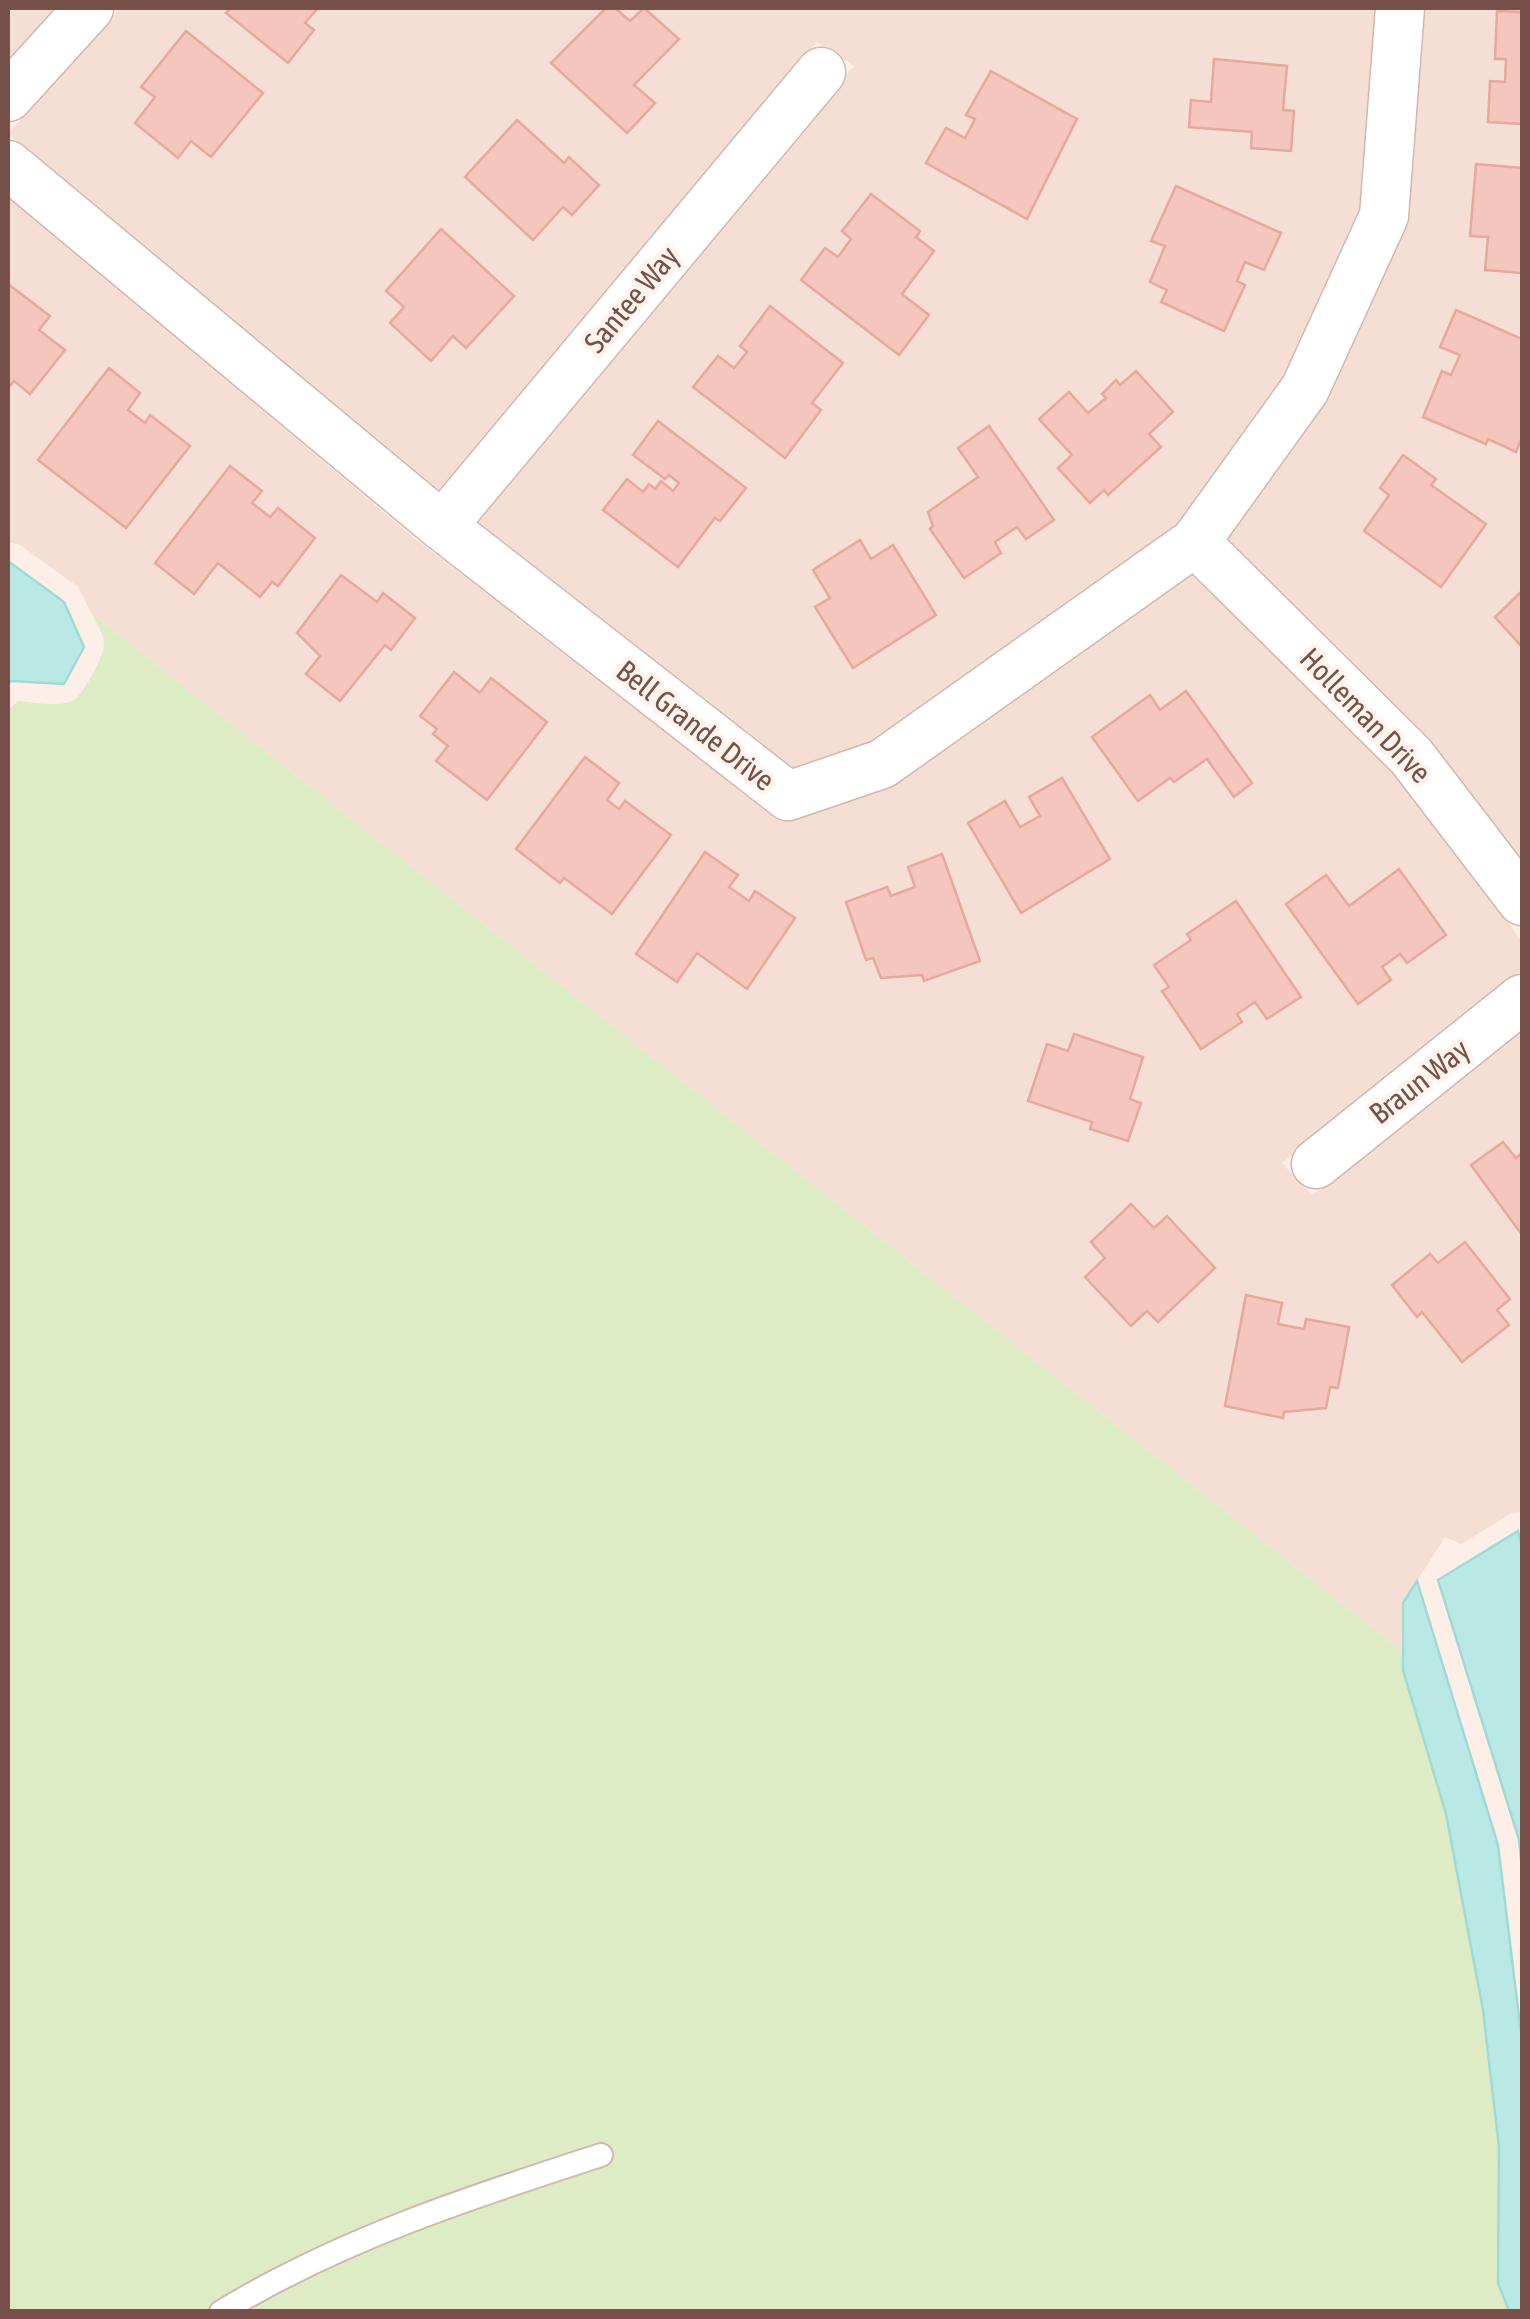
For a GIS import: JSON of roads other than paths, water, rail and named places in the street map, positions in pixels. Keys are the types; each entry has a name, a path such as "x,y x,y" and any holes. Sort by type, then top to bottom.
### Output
{"street":[{"path":"8,98 89,8"},
{"name":"Bell Grande Drive","path":"8,165 442,526 788,796 882,764 1196,542 1305,390 1384,216 1400,8"},
{"name":"Santee Way","path":"442,526 821,72"},
{"name":"Holleman Drive","path":"1196,542 1411,756 1522,901"},
{"name":"Braun Way","path":"1316,1164 1522,999"}],"lane":[{"path":"221,2312 303,2265 475,2196 601,2155"}],"water":[{"path":"8,561 64,602 84,647 64,684 8,684"},
{"path":"1518,1531 1522,1547 1522,1869 1519,1840 1438,1580"},
{"path":"1417,1581 1498,1845 1522,2041 1522,2311 1509,2311 1498,2283 1499,2147 1483,2010 1446,1814 1403,1670 1403,1603"}]}
